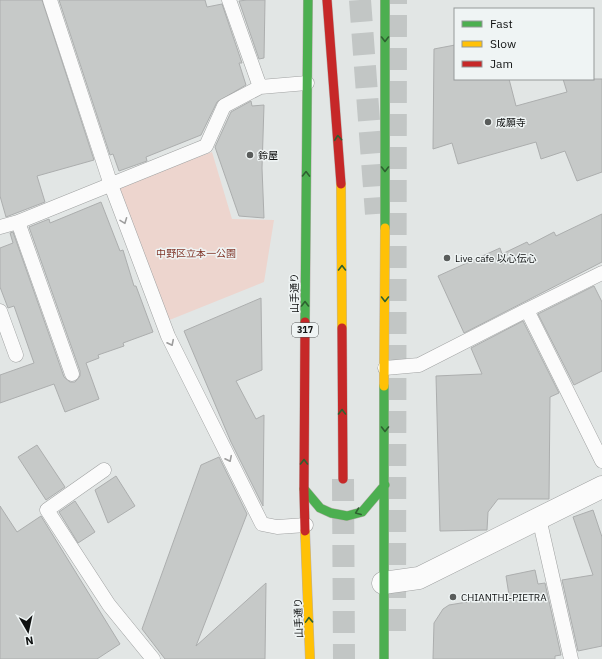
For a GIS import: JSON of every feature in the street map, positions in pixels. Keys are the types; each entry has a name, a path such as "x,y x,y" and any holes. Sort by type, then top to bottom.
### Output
{"main road":[{"name":"山手通り","path":"308,0 304,489 310,659"},
{"path":"327,0 341,177 343,479"},
{"path":"384,659 385,0"},
{"path":"304,489 320,508 331,513 347,516 362,512 385,485"}],"street":[{"path":"384,583 419,578 602,487"}],"lane":[{"path":"50,0 110,185 168,336 262,524 277,527 306,526"},
{"path":"229,0 260,87"},
{"path":"0,228 206,146 224,106 260,87 307,83"},
{"path":"18,222 72,374"},
{"path":"385,368 419,365 602,273"},
{"path":"0,310 16,355"},
{"path":"527,310 602,461"},
{"path":"104,470 47,510 109,605 153,659"},
{"path":"539,518 571,659"}],"green space":[{"name":"中野区立本一公園","path":"212,152 232,219 274,220 264,282 167,321 116,187"}],"building":[{"path":"0,0 42,0 94,160 37,176 45,202 6,217 0,196"},
{"path":"59,0 205,0 207,7 222,4 242,63 239,63 246,85 217,102 201,135 146,157 147,161 119,171 113,154 110,155"},
{"path":"265,0 264,58 259,59 239,1"},
{"name":"成願寺","path":"454,45 454,80 509,80 516,106 567,92 563,80 602,79 602,172 577,181 565,151 541,159 536,142 458,164 452,143 433,149 434,49"},
{"path":"251,101 252,106 264,105 262,168 264,218 239,216 215,147 231,112"},
{"path":"101,202 120,251 123,250 134,286 136,286 153,332 123,343 124,346 98,355 99,358 86,363 99,399 65,412 54,384 0,403 0,375 34,363 14,306 8,308 0,287 0,248 13,243 10,233 13,232 64,377 70,382 75,382 80,376 80,371 29,227 49,219 50,223"},
{"path":"602,214 602,262 464,333 438,276 500,248 502,254 527,242 529,245 554,232 556,236"},
{"path":"594,286 602,302 602,371 574,385 538,314"},
{"path":"261,298 262,370 236,381 256,419 264,415 263,506 231,442 184,331"},
{"path":"523,321 559,393 550,397 549,499 498,499 488,512 487,530 440,531 436,376 482,374 471,348"},
{"path":"37,445 65,487 46,500 18,457"},
{"path":"219,457 247,514 196,646 266,583 265,659 165,659 142,629 201,465"},
{"path":"116,476 135,506 108,523 95,490"},
{"path":"75,501 95,532 78,543 59,512"},
{"path":"0,506 17,532 41,516 120,644 97,659 0,659"},
{"path":"593,510 602,537 602,646 578,651 562,580 593,575 573,517"},
{"path":"535,570 538,584 545,583 561,655 555,656 555,659 433,659 434,623 443,609 449,605 509,595 506,576"}],"tunnel":[{"path":"360,0 376,214"},
{"path":"395,631 396,0"},
{"path":"343,479 344,659"}],"traffic: fast":[{"path":"305,322 308,0"},
{"path":"385,0 385,228"},
{"path":"384,386 384,659"},
{"path":"304,489 320,508 331,513 347,516 362,512 385,485"}],"traffic: slow":[{"path":"341,184 342,328"},
{"path":"384,386 385,228"},
{"path":"305,531 310,659"}],"traffic: jam":[{"path":"327,0 341,184"},
{"path":"305,322 305,531"},
{"path":"342,328 343,479"}],"place":[{"name":"成願寺","path":"488,122"},
{"name":"鈴屋","path":"250,155"},
{"name":"Live cafe 以心伝心","path":"447,258"},
{"name":"CHIANTHI-PIETRA","path":"453,597"}]}
